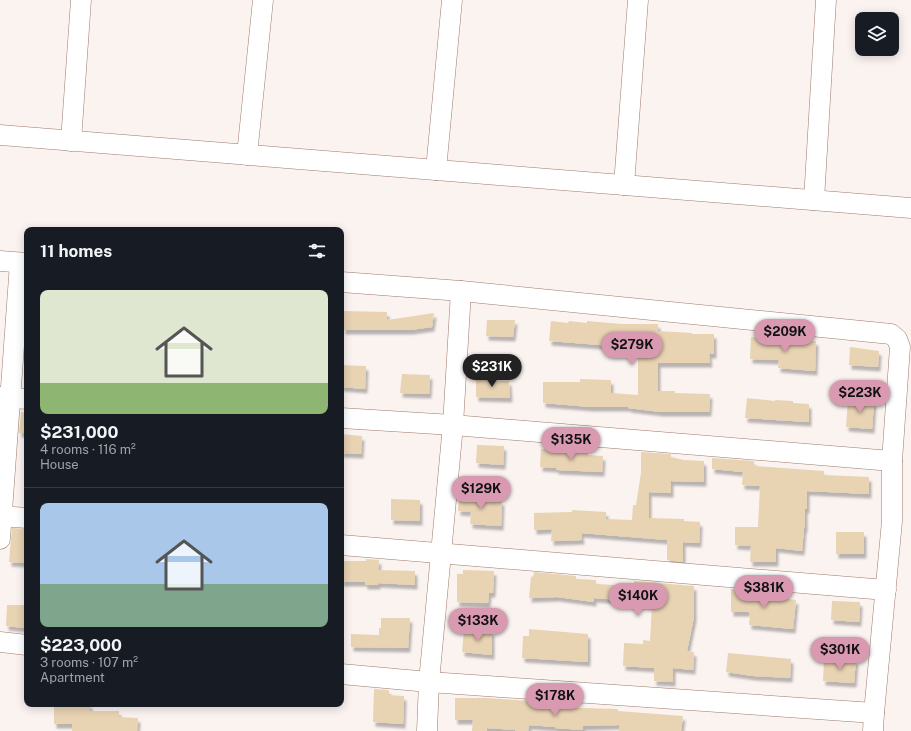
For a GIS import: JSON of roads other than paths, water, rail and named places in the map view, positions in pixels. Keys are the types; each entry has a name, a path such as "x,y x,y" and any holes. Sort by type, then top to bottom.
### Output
{"street":[{"path":"71,141 81,0"},
{"path":"247,155 264,0"},
{"path":"436,170 452,0"},
{"path":"624,185 638,0"},
{"path":"814,200 826,0"},
{"path":"0,135 911,208"},
{"path":"0,261 24,263 0,539"},
{"path":"344,282 461,291 891,334 897,340 900,347 892,461 892,521 873,722 344,674"},
{"path":"427,731 429,682 453,425 461,291"},
{"path":"344,418 453,425 892,461"},
{"path":"1,516 24,518"},
{"path":"344,545 886,590"},
{"path":"0,642 24,645"}]}
